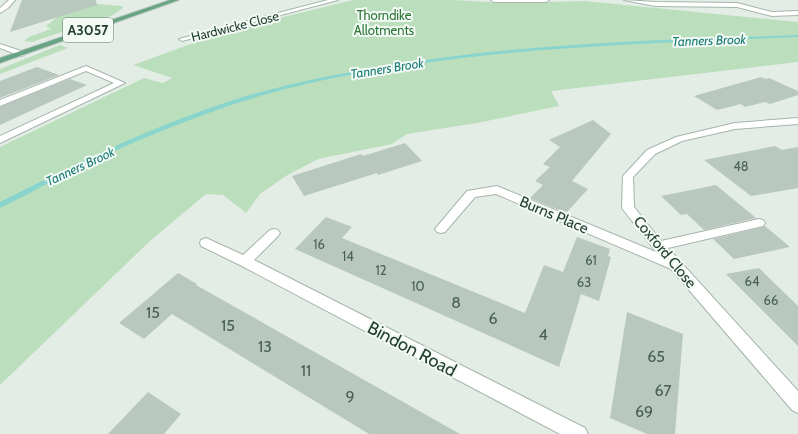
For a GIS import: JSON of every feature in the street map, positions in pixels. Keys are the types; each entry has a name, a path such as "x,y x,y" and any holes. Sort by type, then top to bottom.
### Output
{"main road":[{"name":"A3057","path":"0,61 176,0"}],"street":[{"path":"0,11 12,0"},
{"name":"Hardwicke Close","path":"182,39 335,0"},
{"path":"494,0 546,0"},
{"path":"627,0 655,4 737,5 772,14 798,13"},
{"path":"0,46 21,54"},
{"path":"0,103 86,68 121,83 0,140"},
{"name":"Coxford Close","path":"798,121 736,126 679,139 651,152 628,176 628,208 658,246 798,404"},
{"name":"Burns Place","path":"441,229 471,194 497,190 678,267"},
{"path":"658,246 758,223"},
{"path":"246,261 274,232"},
{"name":"Bindon Road","path":"206,243 246,261 484,386 579,434"}],"green space":[{"name":"Thorndike Allotments","path":"353,0 452,0 504,3 585,1 798,22 798,62 551,91 559,106 477,123 407,134 392,144 318,159 286,176 260,194 246,213 223,195 206,194 150,241 0,385 0,147 144,78 163,83 172,78 133,65 226,31"},
{"path":"84,3 122,6 123,8 113,15 32,42 24,41 29,37 51,29 46,26 56,18 64,8"},
{"path":"60,45 68,48 0,74 0,69"}],"building":[{"path":"22,0 96,0 97,5 10,32"},
{"path":"37,67 59,75 0,98 0,81"},
{"path":"761,77 766,79 769,78 798,91 798,95 770,104 765,102 745,107 741,104 717,110 694,96"},
{"path":"70,79 87,85 0,125 0,107"},
{"path":"593,120 611,134 572,181 588,189 566,213 530,198 543,185 535,181 550,167 543,164 560,147 549,140"},
{"path":"405,143 422,161 378,175 377,173 304,196 292,176 361,154 363,156"},
{"path":"775,146 782,150 798,147 798,188 751,196 704,160"},
{"path":"716,185 756,218 704,230 687,214 681,215 661,196"},
{"path":"326,217 352,227 342,238 525,313 544,265 563,272 577,237 610,249 608,256 611,257 599,301 581,294 559,367 295,249"},
{"path":"765,226 790,247 734,259 713,239 763,227"},
{"path":"759,268 798,306 798,346 726,274"},
{"path":"178,273 197,284 196,285 460,434 369,434 172,314 144,339 119,323"},
{"path":"627,312 683,334 675,434 647,434 610,418"},
{"path":"148,392 181,414 164,434 108,434"}],"waterway":[{"name":"Tanners Brook","path":"0,205 68,170 138,138 210,110 283,88 346,74 410,63 539,49 604,44 798,36"}]}
